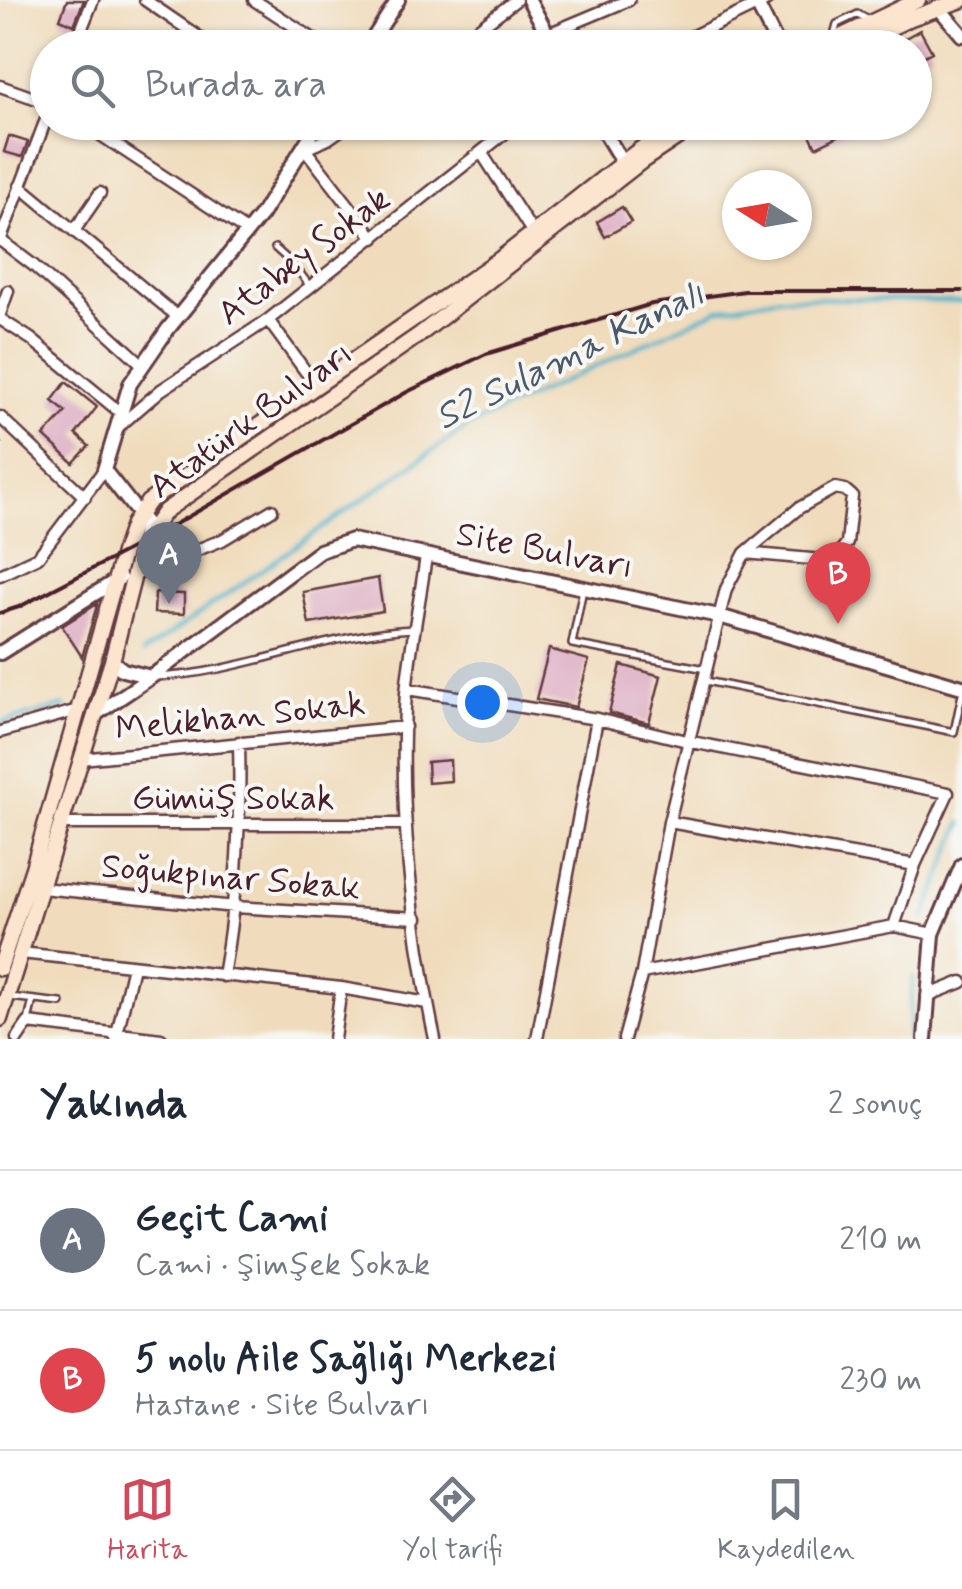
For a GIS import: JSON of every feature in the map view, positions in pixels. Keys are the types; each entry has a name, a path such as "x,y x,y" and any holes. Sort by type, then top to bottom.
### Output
{"main road":[{"path":"855,30 918,0"},
{"path":"885,30 936,4 962,0"},
{"name":"Atatürk Bulvarı","path":"0,968 78,710 123,577 165,511 419,335 660,140"},
{"name":"Atatürk Bulvarı","path":"0,1019 112,661 133,524 148,502 626,167 670,140"}],"street":[{"path":"81,30 93,0"},
{"path":"145,0 189,30"},
{"path":"254,0 300,30"},
{"path":"379,30 398,0"},
{"path":"477,30 516,0"},
{"path":"528,0 546,30"},
{"path":"573,30 629,0"},
{"path":"704,30 760,2 772,30"},
{"path":"936,4 962,35"},
{"path":"0,86 30,97"},
{"path":"38,140 0,241 33,265 143,366"},
{"path":"110,140 248,232"},
{"path":"0,575 38,557 104,470 130,384 178,316 248,232 309,140"},
{"path":"305,148 325,140"},
{"name":"Atabey Sokak","path":"116,429 162,390 268,320 497,140"},
{"path":"609,140 626,167"},
{"path":"305,148 374,238"},
{"path":"481,152 533,234"},
{"path":"20,186 178,316"},
{"path":"74,230 100,193"},
{"path":"8,291 0,317 122,413"},
{"path":"268,320 306,372"},
{"path":"0,417 84,497"},
{"path":"104,470 145,522 142,543"},
{"path":"624,1039 642,973 668,822 726,590 746,553 799,508 835,488 852,496 847,544 833,561 746,553"},
{"path":"0,653 123,577 176,561 222,540 272,510"},
{"name":"Site Bulvarı","path":"96,714 151,678 320,551 352,540 719,616 962,690"},
{"path":"426,556 407,689 405,824 434,1039"},
{"path":"112,661 124,670 151,678"},
{"path":"407,689 597,719 948,793 915,864 894,926"},
{"path":"0,732 78,710"},
{"path":"537,1039 597,719"},
{"name":"Melikhan Sokak","path":"81,759 405,727"},
{"path":"223,976 235,907 240,826 239,742"},
{"path":"668,822 915,864"},
{"name":"Gümüş Sokak","path":"61,824 405,824"},
{"path":"925,1039 933,934 962,865"},
{"name":"Soğukpınar Sokak","path":"41,888 235,907 417,918"},
{"path":"642,973 894,926 933,934"},
{"path":"21,952 340,988 427,1003"},
{"path":"116,1036 132,966"},
{"path":"927,996 962,982"},
{"path":"334,1039 340,988"},
{"path":"16,1039 28,1024 160,1039"}],"lane":[{"path":"275,248 310,287"},
{"path":"584,586 572,644 954,732 962,690"},
{"path":"151,678 194,674 306,646 416,629"},
{"path":"7,997 62,1002"},
{"path":"28,1024 33,1000"}],"building":[{"path":"67,0 84,0 74,25 60,19"},
{"path":"9,136 28,142 22,157 4,152"},
{"path":"622,207 631,222 605,237 597,222"},
{"path":"66,382 97,407 76,434 89,446 73,463 44,436 66,412 52,401"},
{"path":"378,578 383,611 309,624 303,592"},
{"path":"155,593 184,594 184,614 154,613"},
{"path":"97,605 82,657 62,626"},
{"path":"549,649 589,660 576,707 536,699"},
{"path":"621,665 661,676 649,723 609,713"},
{"path":"450,760 451,781 428,783 427,762"}],"waterway":[{"name":"S2 Sulama Kanalı","path":"143,653 468,426 719,309 780,297 962,302"},
{"name":"S2 Sulama Kanalı","path":"0,723 65,706"},
{"path":"924,919 962,823"},
{"path":"908,1039 913,977"}],"railway":[{"path":"0,613 19,607 142,543 407,392 486,354 652,304 745,291 962,291"}],"place":[{"name":"Geçit Cami","path":"169,604"},
{"name":"5 nolu Aile Sağlığı Merkezi","path":"838,624"}]}
